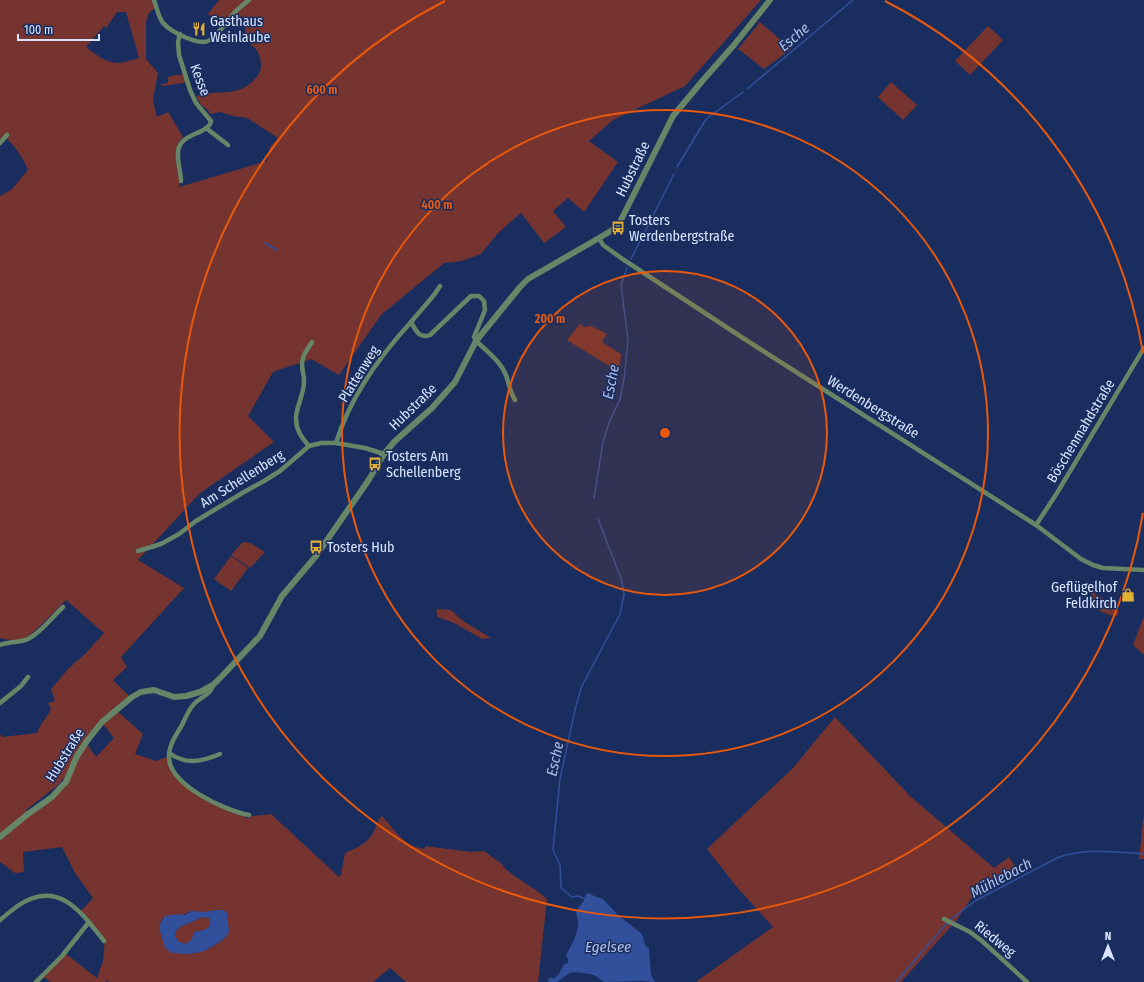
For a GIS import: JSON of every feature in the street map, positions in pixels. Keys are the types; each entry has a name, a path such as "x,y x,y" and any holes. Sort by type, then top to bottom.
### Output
{"street":[{"path":"154,0 159,15 163,22 171,30 194,41 203,43 210,40 235,12 249,0"},
{"name":"Hubstraße","path":"0,837 52,797 66,782 77,756 90,736 102,722 132,697 141,692 154,690 174,697 186,696 200,692 213,685 260,636 282,596 316,556 368,481 384,454 394,442 432,408 455,382 476,341 528,279 614,229 625,214 673,116 734,45 770,0"},
{"name":"Kesse","path":"180,34 178,42 179,55 193,99 211,121 206,128"},
{"path":"182,181 178,151 179,146 186,139 206,128 228,145"},
{"path":"0,143 7,135"},
{"name":"Werdenbergstraße","path":"599,238 603,245 624,260 746,340 1036,525 1081,560 1103,568 1144,570"},
{"name":"Plattenweg","path":"336,443 340,429 349,410 379,360 440,286"},
{"path":"410,322 419,335 424,337 430,335 471,296 479,296 484,301 484,310 474,337 476,341 500,364 506,376 510,392 515,400"},
{"path":"312,342 303,358 302,369 304,380 302,397 295,418 300,434 309,446 322,443 336,443 365,448 384,454"},
{"name":"Böschenmahdstraße","path":"1036,525 1057,493 1144,348"},
{"name":"Am Schellenberg","path":"138,551 160,544 179,534 196,521 280,471 309,446"},
{"path":"0,645 7,642 28,640 44,627 63,607"},
{"path":"0,703 21,686 28,677"},
{"path":"213,685 212,690 194,704 173,741 169,753 170,764 173,771 181,781 190,788 217,804 249,815"},
{"path":"169,753 176,758 194,761 206,760 220,754"},
{"path":"0,920 19,905 31,899 45,896 66,900 89,922 104,941"},
{"name":"Riedweg","path":"948,921 970,932 982,941 1028,982"},
{"path":"36,982 62,956 89,922"}],"shaded area":[{"path":"0,0 152,0 155,8 149,13 146,22 146,59 158,73 153,100 157,117 168,112 183,137 179,141 176,151 180,177 179,187 267,161 270,147 278,138 247,118 221,112 210,114 208,110 201,105 196,96 207,93 240,90 257,77 261,67 257,51 247,37 243,16 224,29 208,14 219,0 761,0 685,86 613,120 589,141 618,162 584,212 568,198 553,211 566,227 544,243 521,213 498,233 481,254 462,261 444,263 381,315 339,375 311,359 273,372 248,416 274,442 200,493 138,560 184,588 121,657 127,667 113,680 130,697 75,755 65,777 58,785 26,810 28,814 0,837 0,734 2,737 37,733 51,709 48,703 55,701 51,689 69,668 86,653 104,633 66,600 38,628 26,637 14,640 0,638 0,196 11,190 28,170 21,156 4,136 0,140","holes":["117,12 126,12 139,58 117,63 111,62 99,57 86,47 104,26 106,28"]},
{"path":"760,22 791,49 764,69 738,49"},
{"path":"988,26 1003,40 970,75 955,61"},
{"path":"183,74 186,81 184,83 162,86 162,84 168,83 168,77"},
{"path":"891,82 917,105 903,120 878,97"},
{"path":"580,324 584,327 591,326 607,334 602,342 621,354 619,372 567,340"},
{"path":"243,542 250,543 265,552 250,568 231,555"},
{"path":"231,556 248,568 231,591 214,579"},
{"path":"1092,592 1114,605 1119,612 1117,616 1106,614 1096,608 1091,602"},
{"path":"438,609 451,610 463,621 491,638 482,639 454,623 438,617 436,611"},
{"path":"1144,616 1144,655 1133,645"},
{"path":"118,712 143,734 135,754 156,761 167,757 171,768 178,778 188,787 198,794 245,816 247,819 249,817 271,814 339,877 341,875 345,853 361,845 371,837 382,816 400,837 418,848 425,849 425,846 471,852 484,851 503,865 503,867 513,875 547,899 538,982 406,982 390,968 373,982 109,982 107,980 106,982 51,982 43,977 66,954 97,978 103,961 105,939 94,925 80,912 93,898 75,873 62,847 23,852 24,872 15,873 0,862 0,839 60,790 78,756 87,744 96,757 114,738 103,724","holes":["223,910 226,937 216,945 193,953 180,953 167,949 161,932 160,925 162,919 169,916 183,915 191,911 204,912"]},
{"path":"835,717 910,796 994,868 1009,857 1018,871 980,891 977,890 956,921 901,982 698,982 697,981 773,927 736,886 707,849 793,768"},
{"path":"1144,812 1144,859 1139,859"},
{"path":"203,917 209,918 210,925 208,928 194,932 192,939 188,942 182,943 177,939 175,936 176,932 180,927"}],"water":[{"name":"Egelsee","path":"589,893 603,899 618,915 642,934 645,945 649,949 651,975 655,982 604,982 594,975 573,972 557,982 548,982 549,978 555,978 559,974 564,964 568,963 566,956 577,929 578,922 576,911 585,899 586,894"},
{"path":"223,910 227,913 229,931 226,937 202,952 189,954 172,953 165,948 160,931 160,924 165,916 177,914 185,915 191,911 204,912","holes":["203,917 209,918 210,925 204,930 194,932 192,939 188,942 182,943 175,936 180,927"]}],"waterway":[{"name":"Esche","path":"747,89 853,0"},
{"name":"Esche","path":"677,167 706,119 743,92"},
{"name":"Esche","path":"631,259 674,174"},
{"path":"265,243 277,250"},
{"name":"Esche","path":"594,498 603,442 609,423 620,399 624,379 628,341 621,285 627,268"},
{"name":"Esche","path":"587,900 578,896 572,897 561,888 560,865 553,850 560,779 581,688 620,614 624,595 622,581 598,519"},
{"name":"Mühlebach","path":"950,920 975,901 1057,858 1078,852 1089,851 1144,854"},
{"name":"Mühlebach","path":"896,982 947,923"}],"place":[{"name":"Gasthaus Weinlaube","path":"199,29"},
{"name":"Tosters Werdenbergstraße","path":"618,228"},
{"name":"Tosters Am Schellenberg","path":"375,464"},
{"name":"Tosters Hub","path":"316,547"},
{"name":"Geflügelhof Feldkirch","path":"1128,595"}]}
